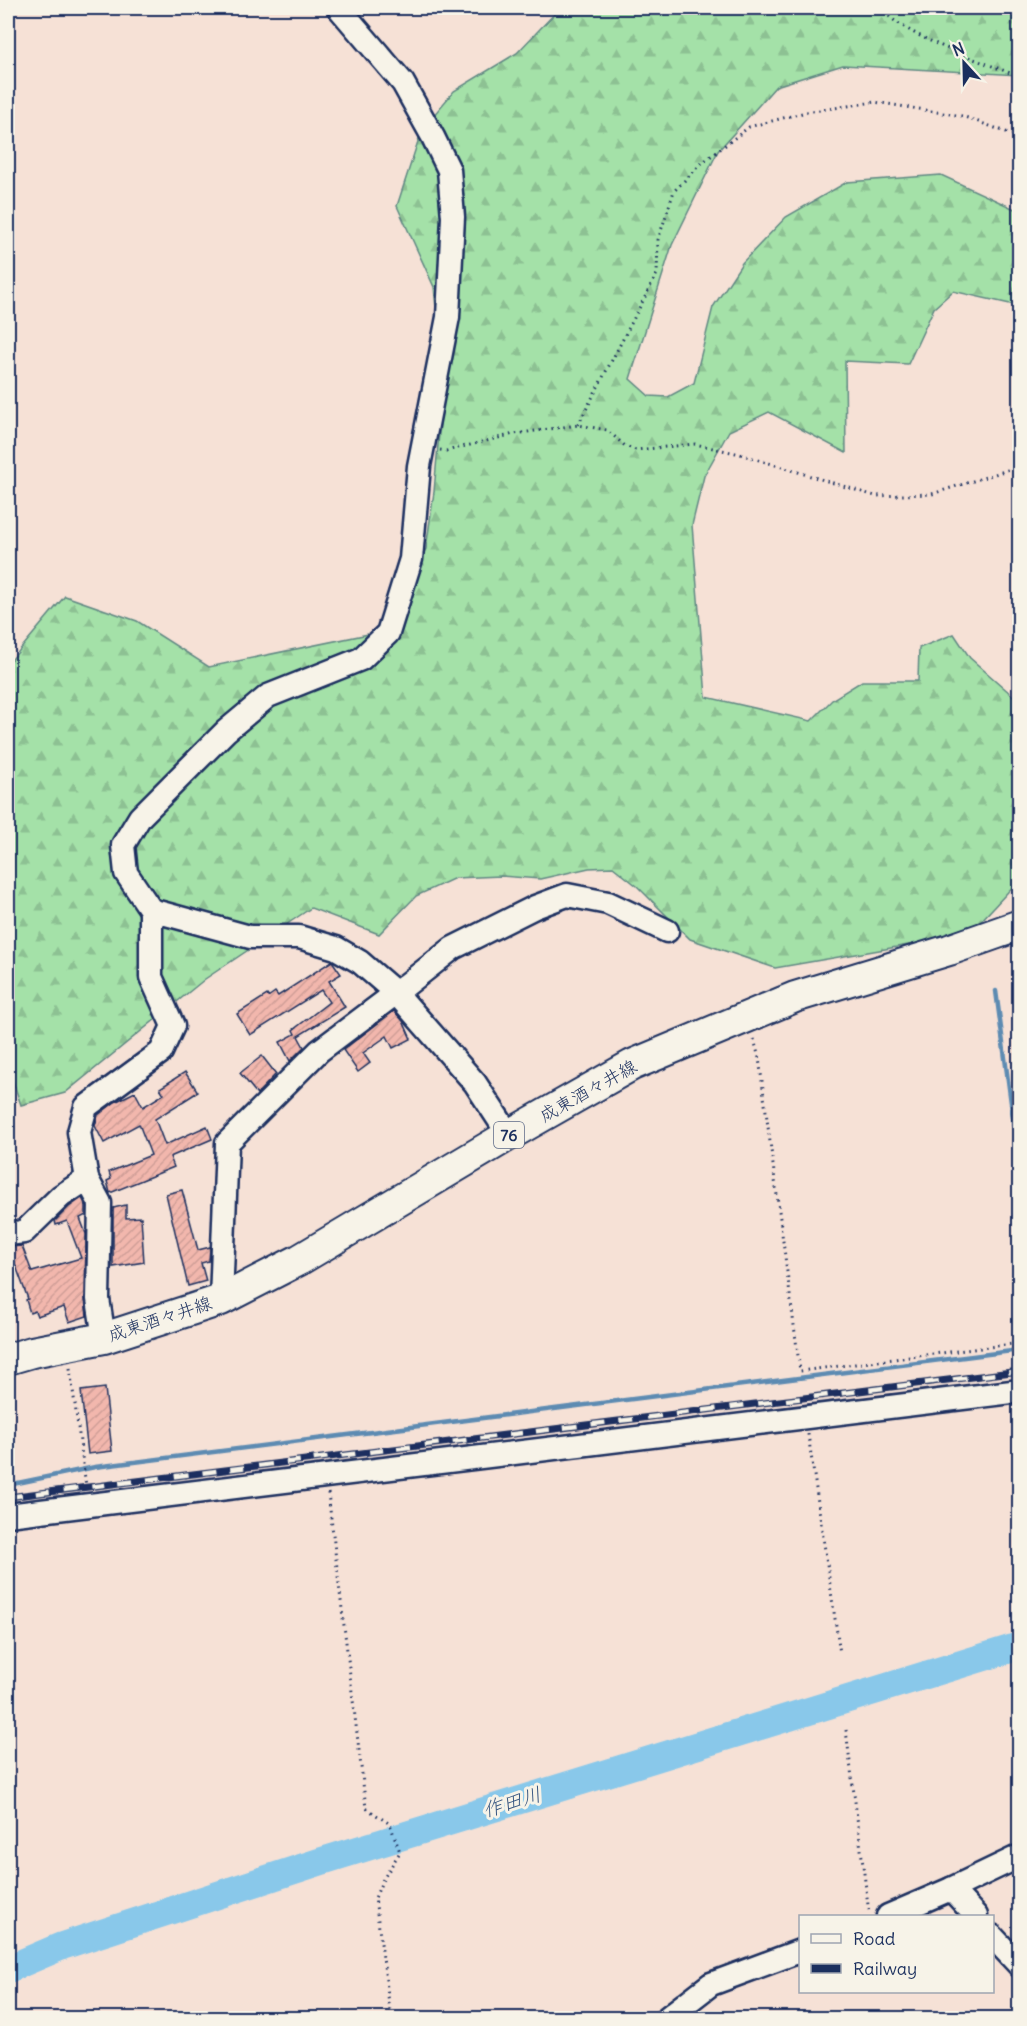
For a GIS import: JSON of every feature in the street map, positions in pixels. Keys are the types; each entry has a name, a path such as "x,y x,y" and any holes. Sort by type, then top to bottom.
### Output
{"main road":[{"name":"成東酒々井線","path":"8,1359 104,1338 222,1300 299,1260 632,1065 795,996 949,950 1020,925"}],"street":[{"path":"104,1338 98,1299 100,1203 87,1179 79,1132 86,1107 161,1052 173,1026 151,977 152,910 126,873 123,845 140,818 226,731 268,696 361,659 388,633 411,559 419,466 448,317 453,217 449,170 403,83 339,8"},
{"path":"222,1300 227,1143 319,1051 453,948 535,907 567,894 608,903 667,931"},
{"path":"152,910 250,937 299,937 336,948 360,962 396,993 475,1083 509,1135"},
{"path":"8,1234 24,1232 61,1196 87,1179"},
{"path":"8,1515 1020,1391"},
{"path":"892,1915 1020,1856"},
{"path":"951,1889 974,1915"},
{"path":"994,1937 1020,1966"},
{"path":"666,2019 711,1984 799,1952"}],"path":[{"path":"879,8 890,18 931,40 1020,77"},
{"path":"578,425 657,274 658,240 674,191 702,163 749,127 806,112 875,102 962,116 1020,137"},
{"path":"423,447 446,451 514,434 578,425 607,430 625,446 636,450 694,444 740,454 874,496 932,494 1020,466"},
{"path":"749,1017 759,1058 800,1371 1020,1344"},
{"path":"67,1345 90,1504"},
{"path":"806,1418 840,1653"},
{"path":"326,1476 366,1808 390,1824 400,1852 382,1881 375,1898 391,2019"},
{"path":"846,1730 869,1915"}],"green space":[{"path":"560,8 1019,8 1019,75 843,65 776,86 718,151 672,245 630,379 649,396 668,397 694,383 713,307 742,263 786,217 847,182 941,175 1019,211 1019,306 953,291 934,308 908,364 845,361 846,453 769,412 729,431 704,476 692,525 706,697 811,721 833,699 862,681 918,681 919,648 954,634 970,658 1019,701 1019,880 979,923 920,943 775,968 690,939 637,886 613,867 589,868 540,879 501,876 455,878 416,896 379,934 311,908 205,979 65,1093 21,1105 8,1067 8,664 65,596 137,621 209,667 378,632 426,549 434,492 441,410 441,362 434,287 397,206 422,129 454,91 517,53"}],"building":[{"path":"332,961 341,974 329,981 345,1007 298,1036 304,1047 290,1061 280,1042 295,1034 293,1030 329,1002 321,990 250,1035 237,1014 267,995 268,997 275,992 278,996"},
{"path":"394,1011 403,1021 411,1039 393,1048 387,1036 363,1053 370,1063 358,1072 343,1050"},
{"path":"262,1056 276,1074 257,1094 240,1073"},
{"path":"185,1072 198,1092 155,1119 165,1145 207,1126 212,1139 170,1157 174,1167 110,1193 107,1181 111,1179 109,1172 151,1155 139,1124 104,1143 95,1126 98,1115 115,1102 135,1092 143,1107 164,1094 160,1088"},
{"path":"182,1190 198,1250 210,1247 209,1261 201,1263 206,1281 188,1286 166,1194"},
{"path":"82,1198 86,1206 86,1215 80,1218 86,1234 87,1316 69,1322 64,1307 37,1316 35,1311 30,1313 26,1300 28,1299 9,1247 22,1246 32,1272 81,1258 67,1221 56,1225 55,1221"},
{"path":"126,1205 126,1218 141,1217 144,1262 113,1267 113,1208"},
{"path":"105,1388 112,1451 88,1454 81,1391"}],"waterway":[{"path":"996,991 1020,1170"},
{"path":"8,1485 95,1467 1020,1350"},
{"name":"作田川","path":"8,1969 62,1946 322,1861 1020,1646"}],"railway":[{"path":"8,1497 1020,1371"}]}
